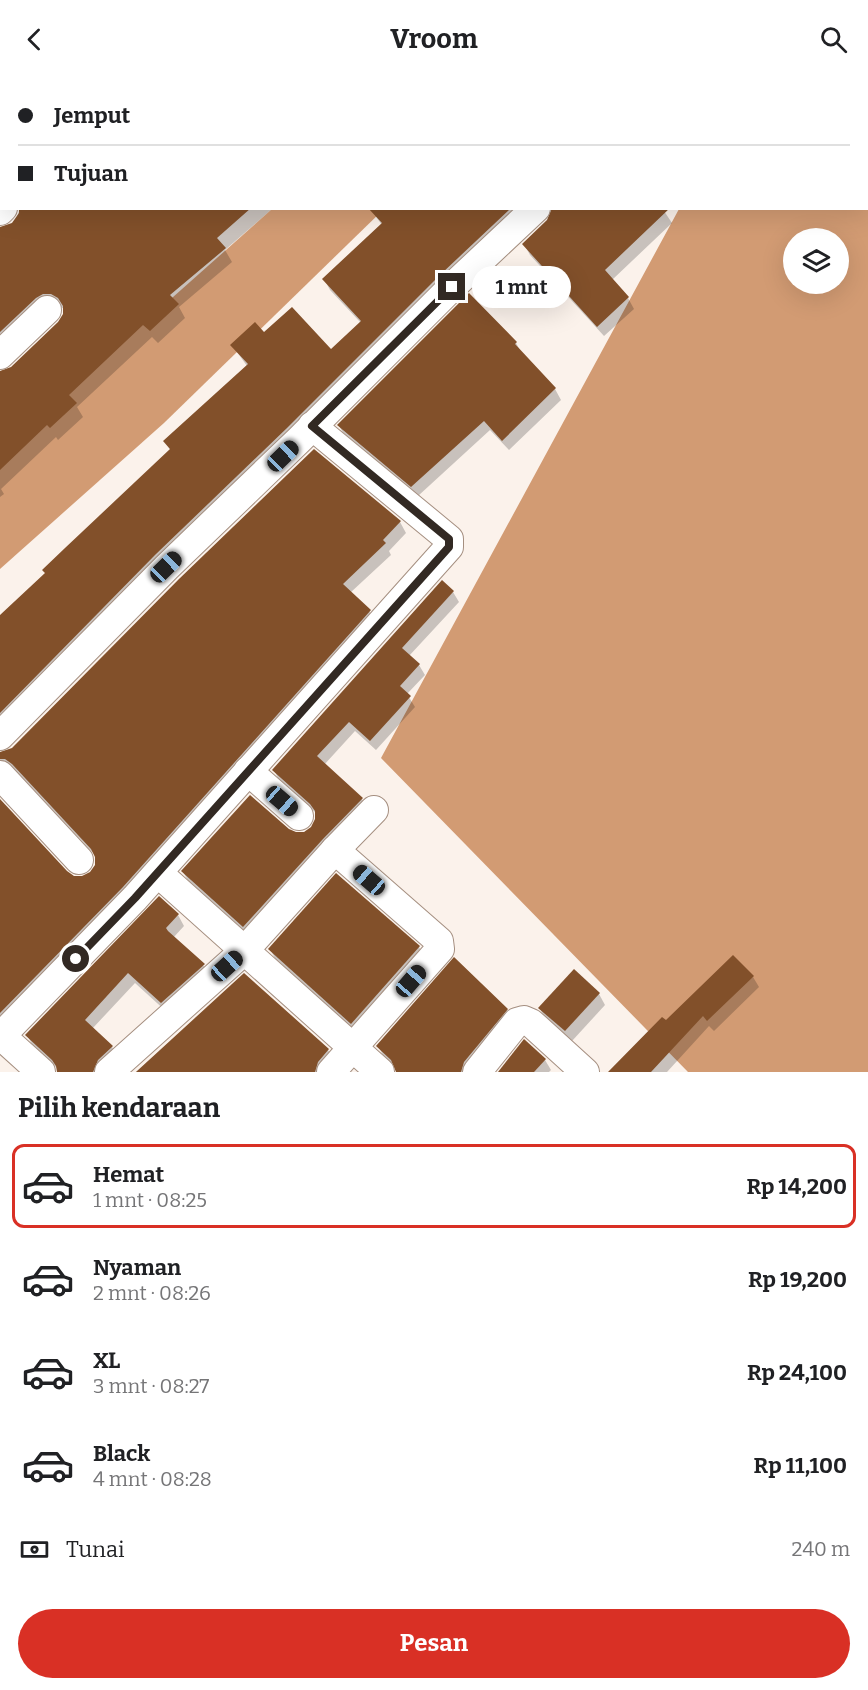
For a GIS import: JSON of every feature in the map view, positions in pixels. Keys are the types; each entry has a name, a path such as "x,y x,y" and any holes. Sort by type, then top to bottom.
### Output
{"street":[{"path":"0,736 166,567 534,210"},
{"path":"0,355 47,310"},
{"path":"41,1072 0,1036 158,873 449,547 449,539 312,426"},
{"path":"248,771 299,816"},
{"path":"0,775 79,860"},
{"path":"109,1072 244,951 374,810"},
{"path":"331,1072 441,945 439,940 335,850"},
{"path":"158,873 380,1072"},
{"path":"477,1072 517,1022 524,1020 531,1023 585,1072"}],"shaded area":[{"path":"271,210 383,210 164,423 0,569 0,451"},
{"path":"678,210 868,210 868,1072 688,1072 381,758"}],"building":[{"path":"19,210 249,210 217,238 226,248 170,295 179,304 150,331 143,325 69,395 77,403 50,428 47,425 0,470 0,371 11,367 58,322 63,314 63,306 58,298 51,294 43,294 0,332 0,227 12,223"},
{"path":"370,210 509,210 155,555 0,713 0,615 45,573 42,570 170,449 163,441 248,364 230,345 255,322 264,332 292,307 331,349 361,321 322,279 382,223"},
{"path":"551,210 668,210 605,270 629,297 597,327 522,244 547,220"},
{"path":"469,293 517,342 515,344 556,388 502,441 484,421 411,487 337,425"},
{"path":"314,449 401,521 383,540 386,543 343,584 371,610 123,887 0,1013 0,799 74,876 82,876 90,872 95,865 95,857 91,849 12,764 5,759 0,759 0,752 12,748 179,579"},
{"path":"442,580 454,591 402,648 420,664 400,686 411,696 370,741 349,722 317,756 363,798 243,927 181,871 250,795 289,829 304,832 311,827 315,819 315,811 272,770"},
{"path":"336,873 420,946 351,1024 268,949"},
{"path":"159,896 179,914 166,928 168,931 205,964 161,1003 128,973 85,1020 113,1046 98,1060 93,1072 57,1072 52,1060 25,1035"},
{"path":"733,955 754,976 707,1021 703,1016 651,1072 608,1072 662,1017 666,1020"},
{"path":"454,957 508,1009 464,1062 461,1072 396,1072 391,1060 376,1046"},
{"path":"574,969 600,993 565,1031 538,1008"},
{"path":"244,973 329,1049 318,1062 315,1072 136,1072"},
{"path":"524,1039 546,1059 534,1072 498,1072"}],"route":[{"path":"76,959 135,898 449,547 449,539 312,426 452,287"}]}
